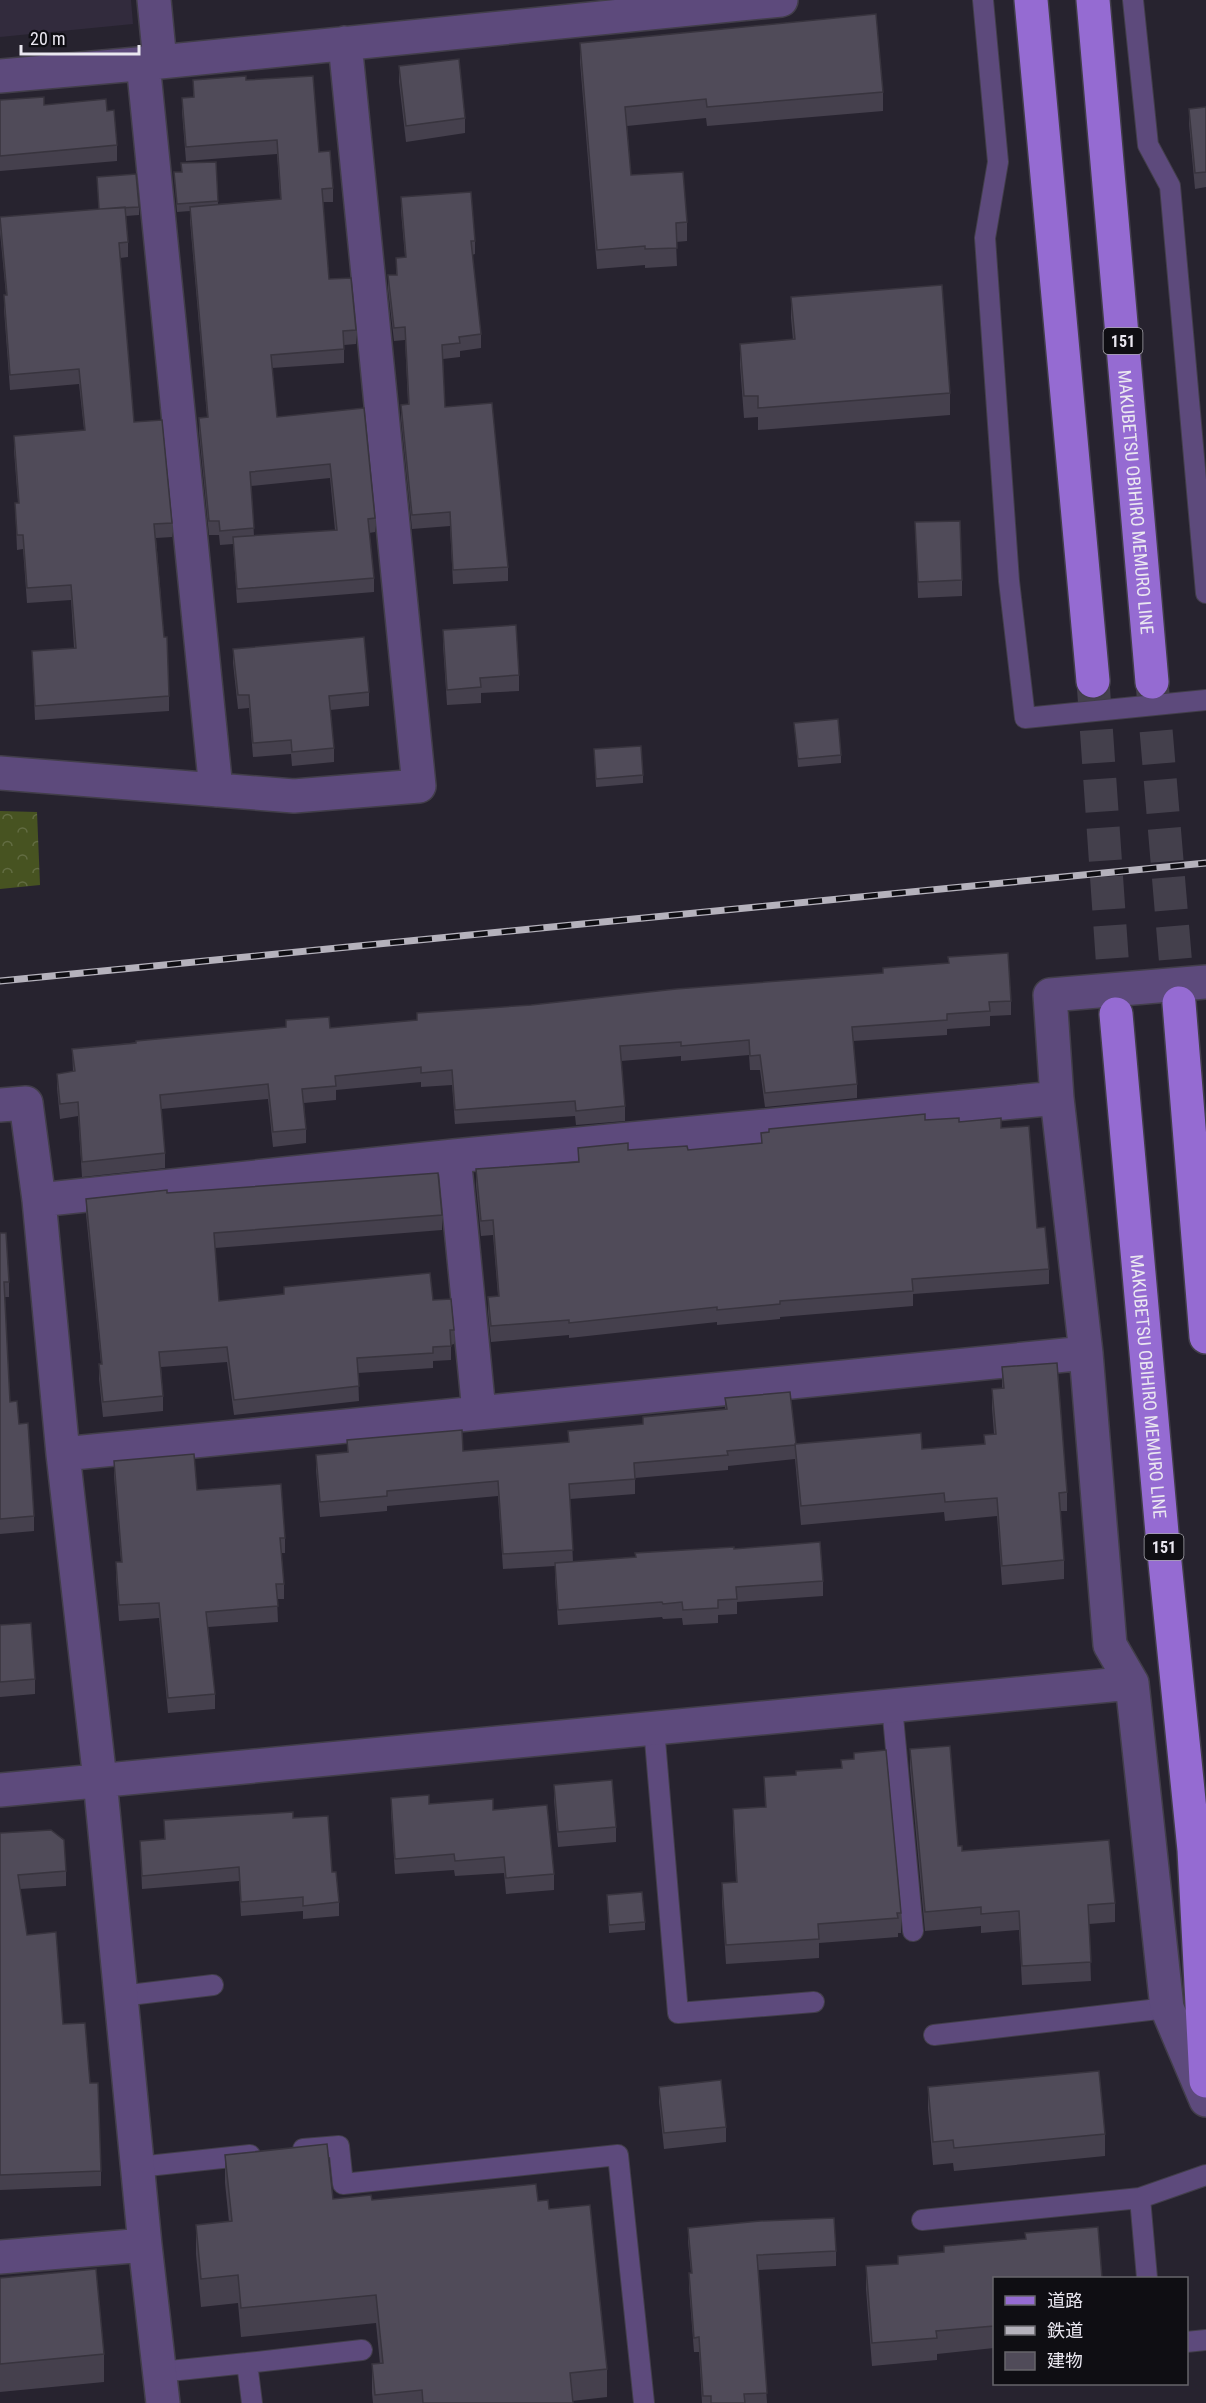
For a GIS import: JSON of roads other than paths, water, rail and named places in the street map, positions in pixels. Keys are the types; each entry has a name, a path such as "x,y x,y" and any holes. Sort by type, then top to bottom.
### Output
{"main road":[{"path":"1030,0 1093,681"},
{"name":"MAKUBETSU OBIHIRO MEMURO LINE","path":"1093,0 1152,682"},
{"path":"1179,1003 1206,1337"},
{"name":"MAKUBETSU OBIHIRO MEMURO LINE","path":"1116,1014 1162,1533 1194,1850 1206,2081"}],"street":[{"path":"154,0 151,63 216,790"},
{"path":"0,76 781,0"},
{"path":"0,773 294,796 419,786 345,43"},
{"path":"1206,982 1050,995 1057,1098 1086,1353 1110,1645 1131,1683 1167,2008 1206,2100"},
{"path":"39,1200 454,1156 1057,1098"},
{"path":"0,1105 26,1103 39,1200 63,1454 100,1780 145,2245 162,2387"},
{"path":"454,1156 479,1412"},
{"path":"63,1454 1086,1353"},
{"path":"0,1790 1131,1683"},
{"path":"0,2257 145,2245"}],"lane":[{"path":"983,0 998,162 985,238 1010,581 1025,718 1206,700"},
{"path":"1134,0 1148,145 1170,186 1200,467 1206,593"},
{"path":"892,1706 913,1931"},
{"path":"654,1728 678,2013 814,2002"},
{"path":"121,1996 213,1985"},
{"path":"934,2036 1167,2008"},
{"path":"138,2167 339,2145 343,2184 618,2155 644,2403"},
{"path":"922,2220 1140,2198 1206,2175"},
{"path":"1140,2198 1148,2277"},
{"path":"1188,2342 1206,2340"},
{"path":"162,2387 248,2363 362,2350"},
{"path":"248,2363 252,2403"}],"tunnel":[{"path":"1093,681 1116,1014"},
{"path":"1152,682 1179,1003"}],"railway":[{"path":"0,981 1206,863"}]}
